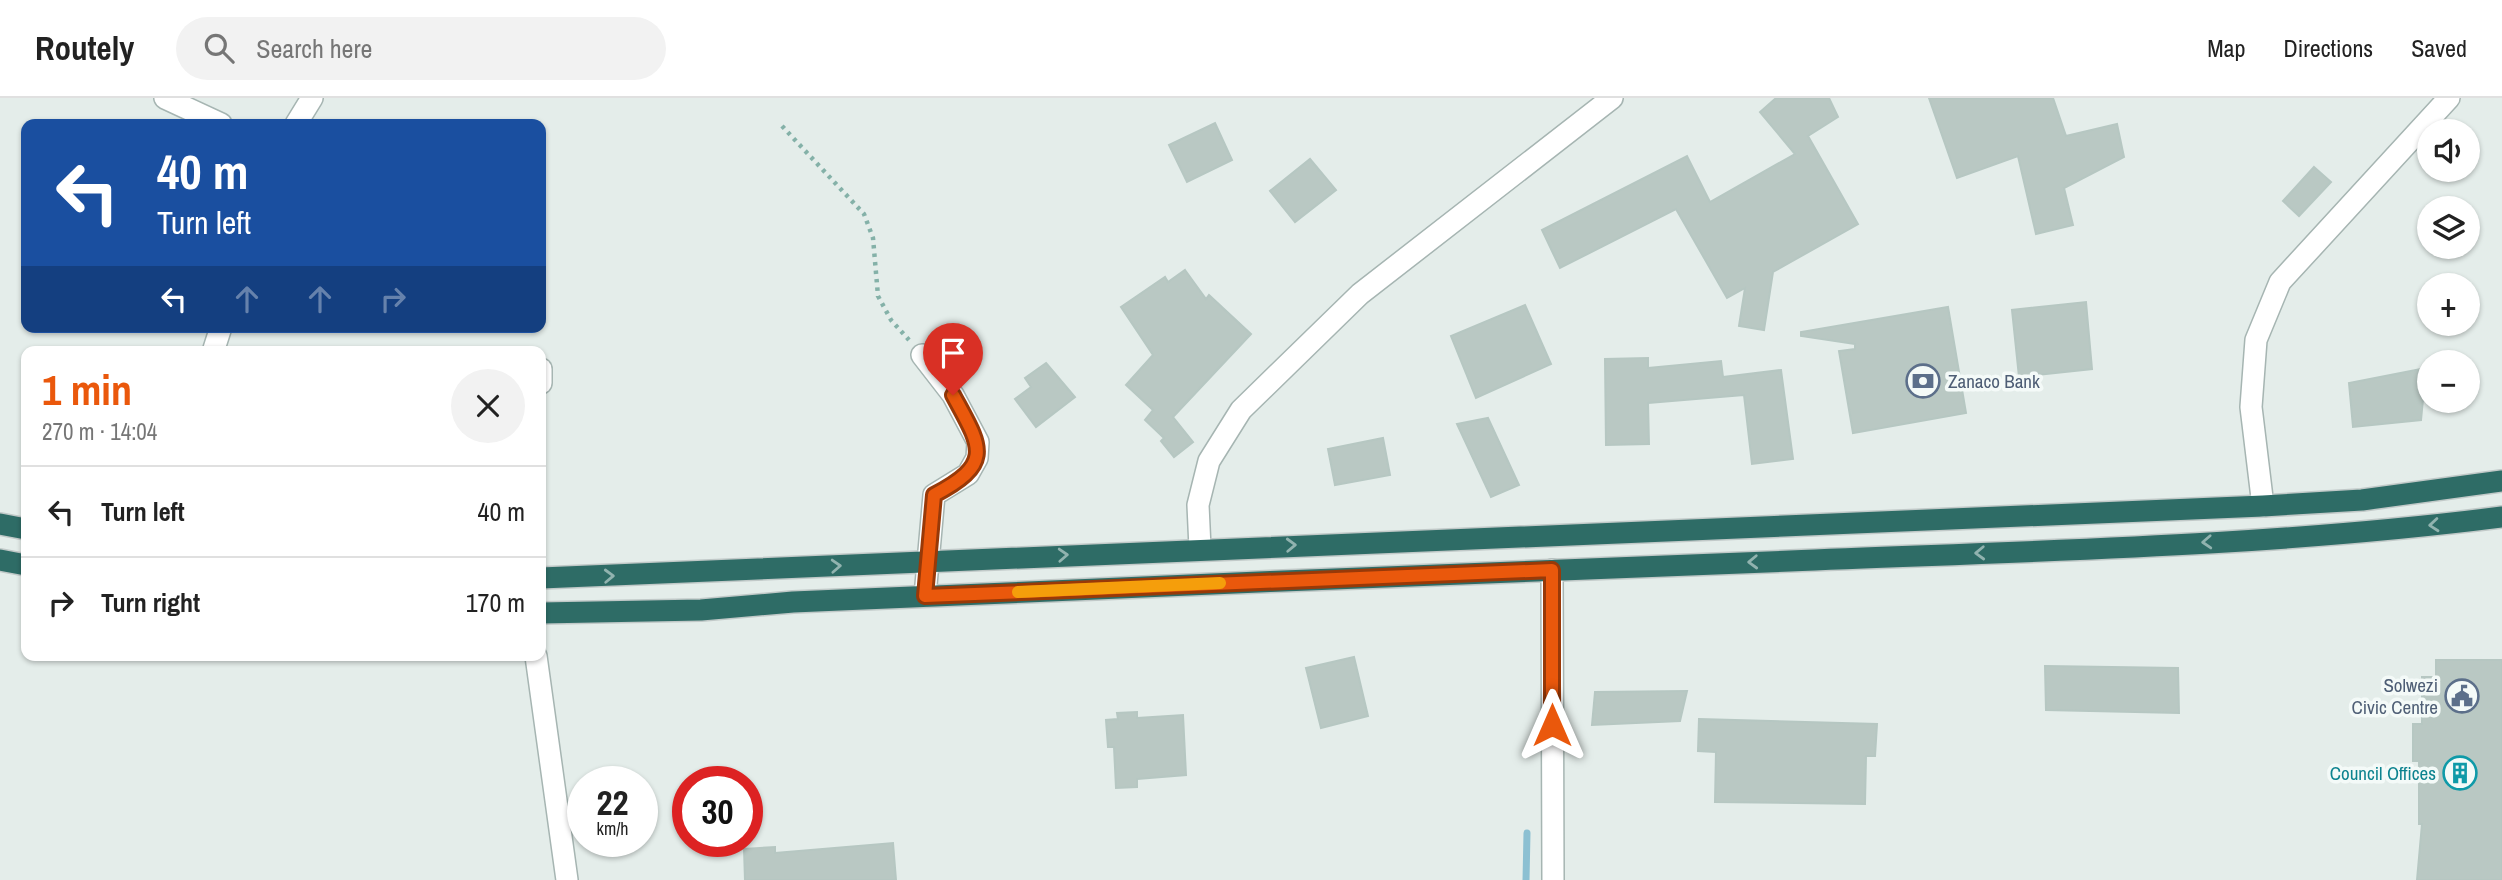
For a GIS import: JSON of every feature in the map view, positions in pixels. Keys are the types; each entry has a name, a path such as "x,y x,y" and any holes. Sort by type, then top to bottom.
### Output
{"highway":[{"path":"546,578 1200,548 2263,506 2362,500 2502,481"},
{"path":"546,613 701,610 925,596 2271,539 2502,517"},
{"path":"0,524 21,528"},
{"path":"0,560 21,564"}],"street":[{"path":"165,98 210,119"},
{"path":"299,119 312,98"},
{"path":"1200,548 1198,506 1209,461 1241,410 1360,293 1612,98"},
{"path":"2263,506 2251,407 2256,340 2280,282 2449,98"},
{"path":"922,355 953,395 978,442 977,458 968,474 934,495 925,596"},
{"path":"1552,570 1553,880"},
{"path":"537,661 567,880"}],"path":[{"path":"782,126 864,214 873,238 878,296 891,320 922,355"}],"building":[{"path":"1776,98 1829,98 1838,117 1808,136 1858,224 1773,272 1764,330 1739,326 1745,288 1727,298 1676,209 1560,268 1542,230 1687,156 1710,202 1795,154 1760,112"},
{"path":"1929,98 2053,98 2066,136 2117,124 2124,157 2064,188 2073,225 2036,234 2018,156 1957,178"},
{"path":"1215,123 1232,160 1187,182 1169,145"},
{"path":"1310,159 1336,190 1295,222 1270,191"},
{"path":"2314,167 2331,182 2299,216 2283,201"},
{"path":"1185,270 1206,299 1209,295 1251,334 1173,417 1193,442 1174,457 1161,441 1164,438 1145,420 1153,410 1126,385 1153,355 1121,307 1165,277 1168,282"},
{"path":"2086,302 2092,369 2019,377 2012,310"},
{"path":"1525,305 1551,364 1476,398 1451,336"},
{"path":"1948,307 1966,413 1853,433 1839,351 1855,349 1855,344 1801,336 1801,332"},
{"path":"1648,358 1648,368 1721,361 1723,377 1781,370 1793,459 1752,464 1744,395 1648,403 1649,444 1606,445 1605,359"},
{"path":"1046,363 1075,397 1036,427 1015,399 1031,387 1025,378"},
{"path":"2417,370 2417,413 2422,413 2421,420 2353,427 2349,383"},
{"path":"1488,418 1519,485 1491,497 1457,424"},
{"path":"1383,438 1390,475 1335,485 1328,449"},
{"path":"1354,657 1368,716 1321,728 1306,668"},
{"path":"2436,660 2502,660 2502,880 2417,880 2422,824 2419,824 2419,761 2413,761 2413,724 2422,724 2422,677 2436,677"},
{"path":"2045,666 2178,668 2179,713 2046,710"},
{"path":"1687,691 1680,721 1592,725 1595,692"},
{"path":"1137,712 1137,718 1183,715 1186,775 1137,779 1137,787 1116,788 1114,747 1108,747 1106,720 1118,719 1117,713"},
{"path":"1699,719 1877,724 1875,756 1866,756 1865,804 1715,802 1716,752 1698,751"},
{"path":"893,843 896,880 745,880 744,857 763,857 763,848 775,847 775,853"}],"waterway":[{"path":"1526,880 1527,833"}],"slow traffic":[{"path":"1018,592 1220,583"}],"place":[{"name":"Zanaco Bank","path":"1923,381"},
{"name":"Solwezi Civic Centre","path":"2462,696"},
{"name":"Council Offices","path":"2460,773"}],"route":[{"path":"953,395 978,442 977,458 968,474 934,495 925,596 1552,570 1552,725"}]}
